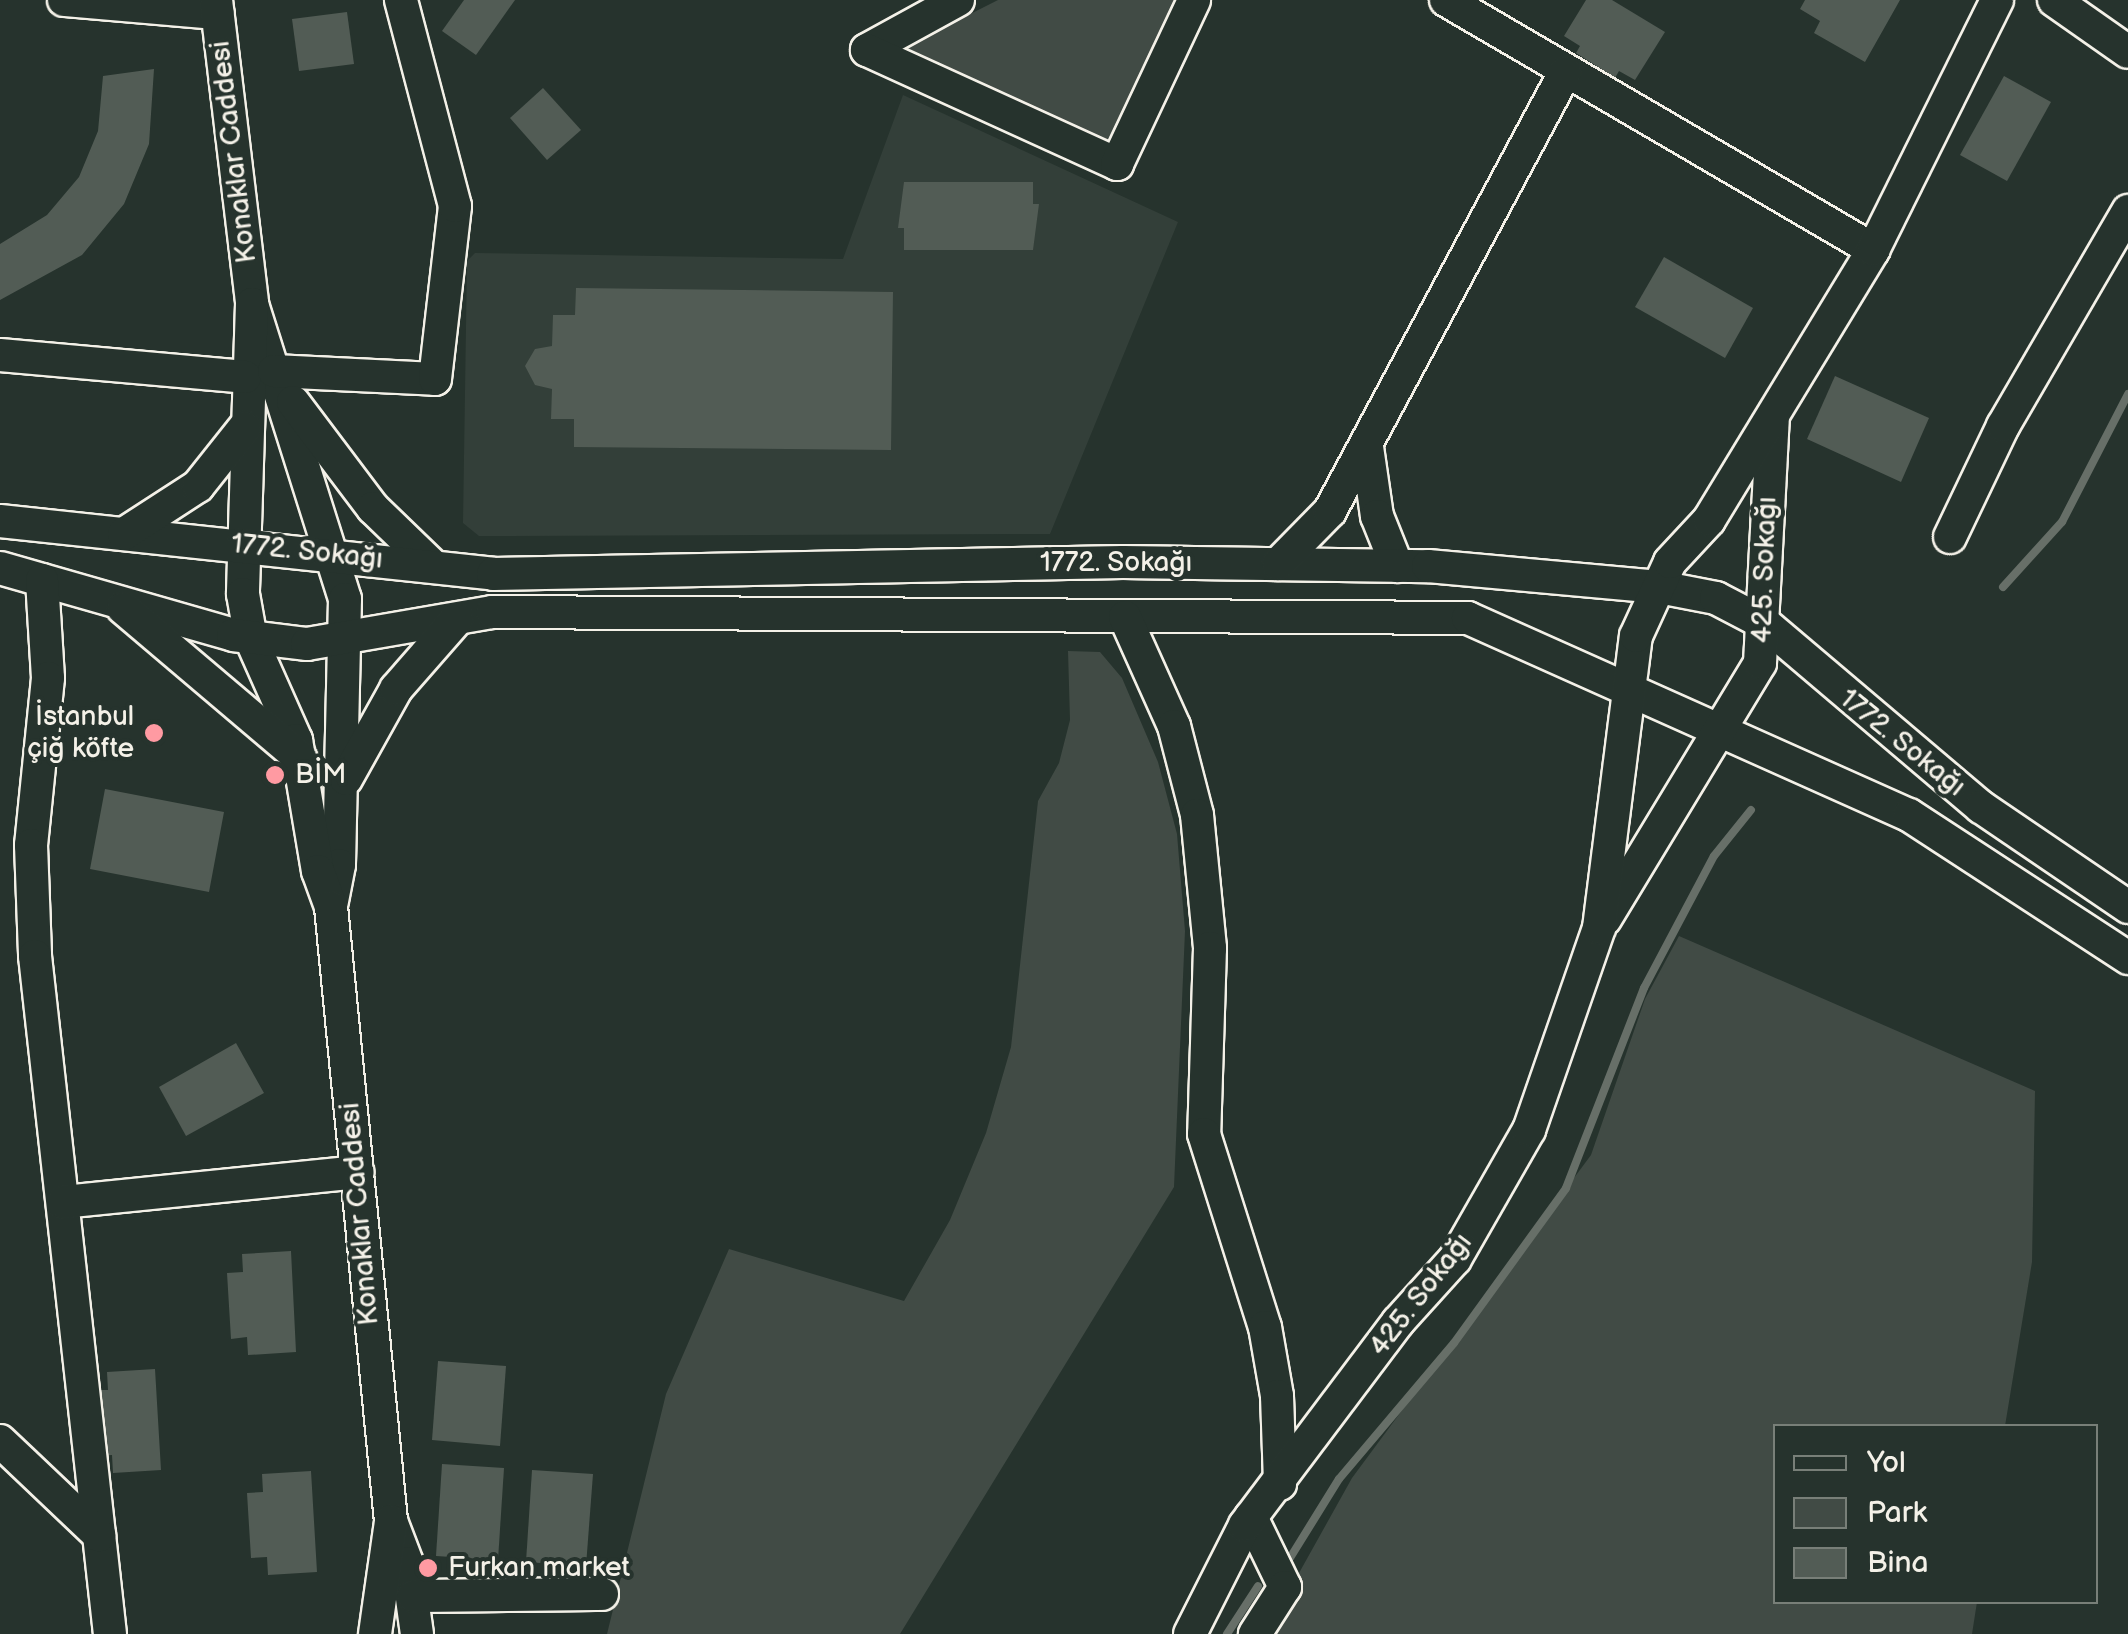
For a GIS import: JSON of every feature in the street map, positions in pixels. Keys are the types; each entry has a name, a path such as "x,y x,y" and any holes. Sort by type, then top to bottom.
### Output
{"street":[{"path":"64,0 216,6"},
{"path":"0,355 267,380 435,379 456,206 400,0"},
{"path":"958,0 866,50 1117,164 1194,0"},
{"path":"1446,0 1873,250"},
{"name":"425. Sokağı","path":"1600,928 1636,636 1670,562 1709,520 1873,250 1998,0"},
{"path":"2054,0 2128,52"},
{"name":"Konaklar Caddesi","path":"216,6 252,304 267,380 333,552 346,599 342,788 331,907 390,1522 413,1596 417,1634"},
{"path":"1278,564 1330,511 1566,72"},
{"path":"1950,537 2004,426 2128,211"},
{"path":"267,380 372,508 432,565"},
{"name":"Konaklar Caddesi","path":"267,380 245,426 242,545 251,639 301,759 318,871 331,907"},
{"name":"425. Sokağı","path":"1190,1634 1251,1517 1280,1484 1398,1322 1455,1258 1496,1192 1528,1130 1600,928 1722,732 1760,663 1774,408"},
{"path":"124,534 198,486 245,426"},
{"path":"1367,447 1377,516 1397,566"},
{"name":"1772. Sokağı","path":"0,521 333,552 494,574 1278,564 1397,566 1659,587 1716,598 1764,623 1980,807 2128,906"},
{"name":"1772. Sokağı","path":"0,568 251,639 344,642 492,612 1468,618 1909,814 2128,958"},
{"path":"42,580 48,678 34,789 32,900 110,1634"},
{"path":"112,599 301,759"},
{"path":"1124,617 1174,726 1198,815 1210,948 1204,1134 1266,1327 1277,1396 1280,1484"},
{"path":"342,788 396,689 458,618"},
{"path":"63,1202 356,1172"},
{"path":"0,1442 99,1535"},
{"path":"1251,1517 1285,1587 1266,1634"},
{"name":"Konaklar Caddesi","path":"375,1634 390,1522"},
{"path":"1255,1634 1285,1587"},
{"path":"413,1596 602,1594"}],"shaded area":[{"path":"903,95 1178,222 1050,534 479,536 463,523 467,261 475,253 843,259"}],"green space":[{"path":"998,0 1186,0 1122,148 905,47"},
{"path":"1068,651 1100,652 1122,678 1158,762 1177,834 1185,931 1174,1187 900,1634 607,1634 666,1394 729,1249 904,1301 950,1220 986,1133 1011,1047 1038,801 1059,763 1070,720"},
{"path":"1679,936 2035,1091 2032,1262 2005,1424 1773,1424 1773,1604 1977,1604 1972,1634 1265,1634 1352,1478 1591,1155 1645,999"}],"building":[{"path":"464,0 515,0 476,55 442,31"},
{"path":"1586,0 1612,0 1665,32 1635,80 1619,71 1615,78 1576,53 1580,46 1564,36"},
{"path":"1805,0 1900,0 1865,62 1814,33 1820,21 1800,9"},
{"path":"347,12 354,64 299,71 292,19"},
{"path":"154,69 149,144 124,204 82,255 0,300 0,244 47,215 79,177 98,131 103,76"},
{"path":"2004,76 2051,102 2007,181 1960,155"},
{"path":"543,88 581,130 547,160 510,118"},
{"path":"904,182 1033,182 1033,204 1039,204 1033,250 904,250 904,228 898,228"},
{"path":"1664,257 1753,308 1725,358 1635,307"},
{"path":"576,288 893,292 891,450 574,447 574,419 551,419 552,389 535,385 525,366 535,349 552,346 553,315 575,315"},
{"path":"1835,376 1929,418 1901,482 1807,439"},
{"path":"105,789 224,812 209,892 90,869"},
{"path":"236,1043 264,1093 186,1136 159,1087"},
{"path":"291,1251 296,1352 248,1355 247,1337 231,1339 227,1273 243,1272 242,1254"},
{"path":"438,1361 506,1366 500,1446 432,1440"},
{"path":"155,1369 161,1470 113,1473 112,1455 96,1456 92,1390 108,1390 107,1372"},
{"path":"442,1464 504,1468 498,1560 436,1556"},
{"path":"532,1470 593,1474 586,1566 526,1562"},
{"path":"311,1471 317,1572 268,1575 267,1557 251,1558 247,1493 263,1492 262,1474"}],"waterway":[{"path":"2003,587 2062,522 2128,394"},
{"path":"1290,1558 1339,1479 1454,1343 1566,1188 1644,988 1714,856 1751,810"},
{"path":"1227,1634 1258,1586"}],"place":[{"name":"İstanbul çiğ köfte","path":"154,733"},
{"name":"BİM","path":"275,775"},
{"name":"Furkan market","path":"428,1568"}]}
